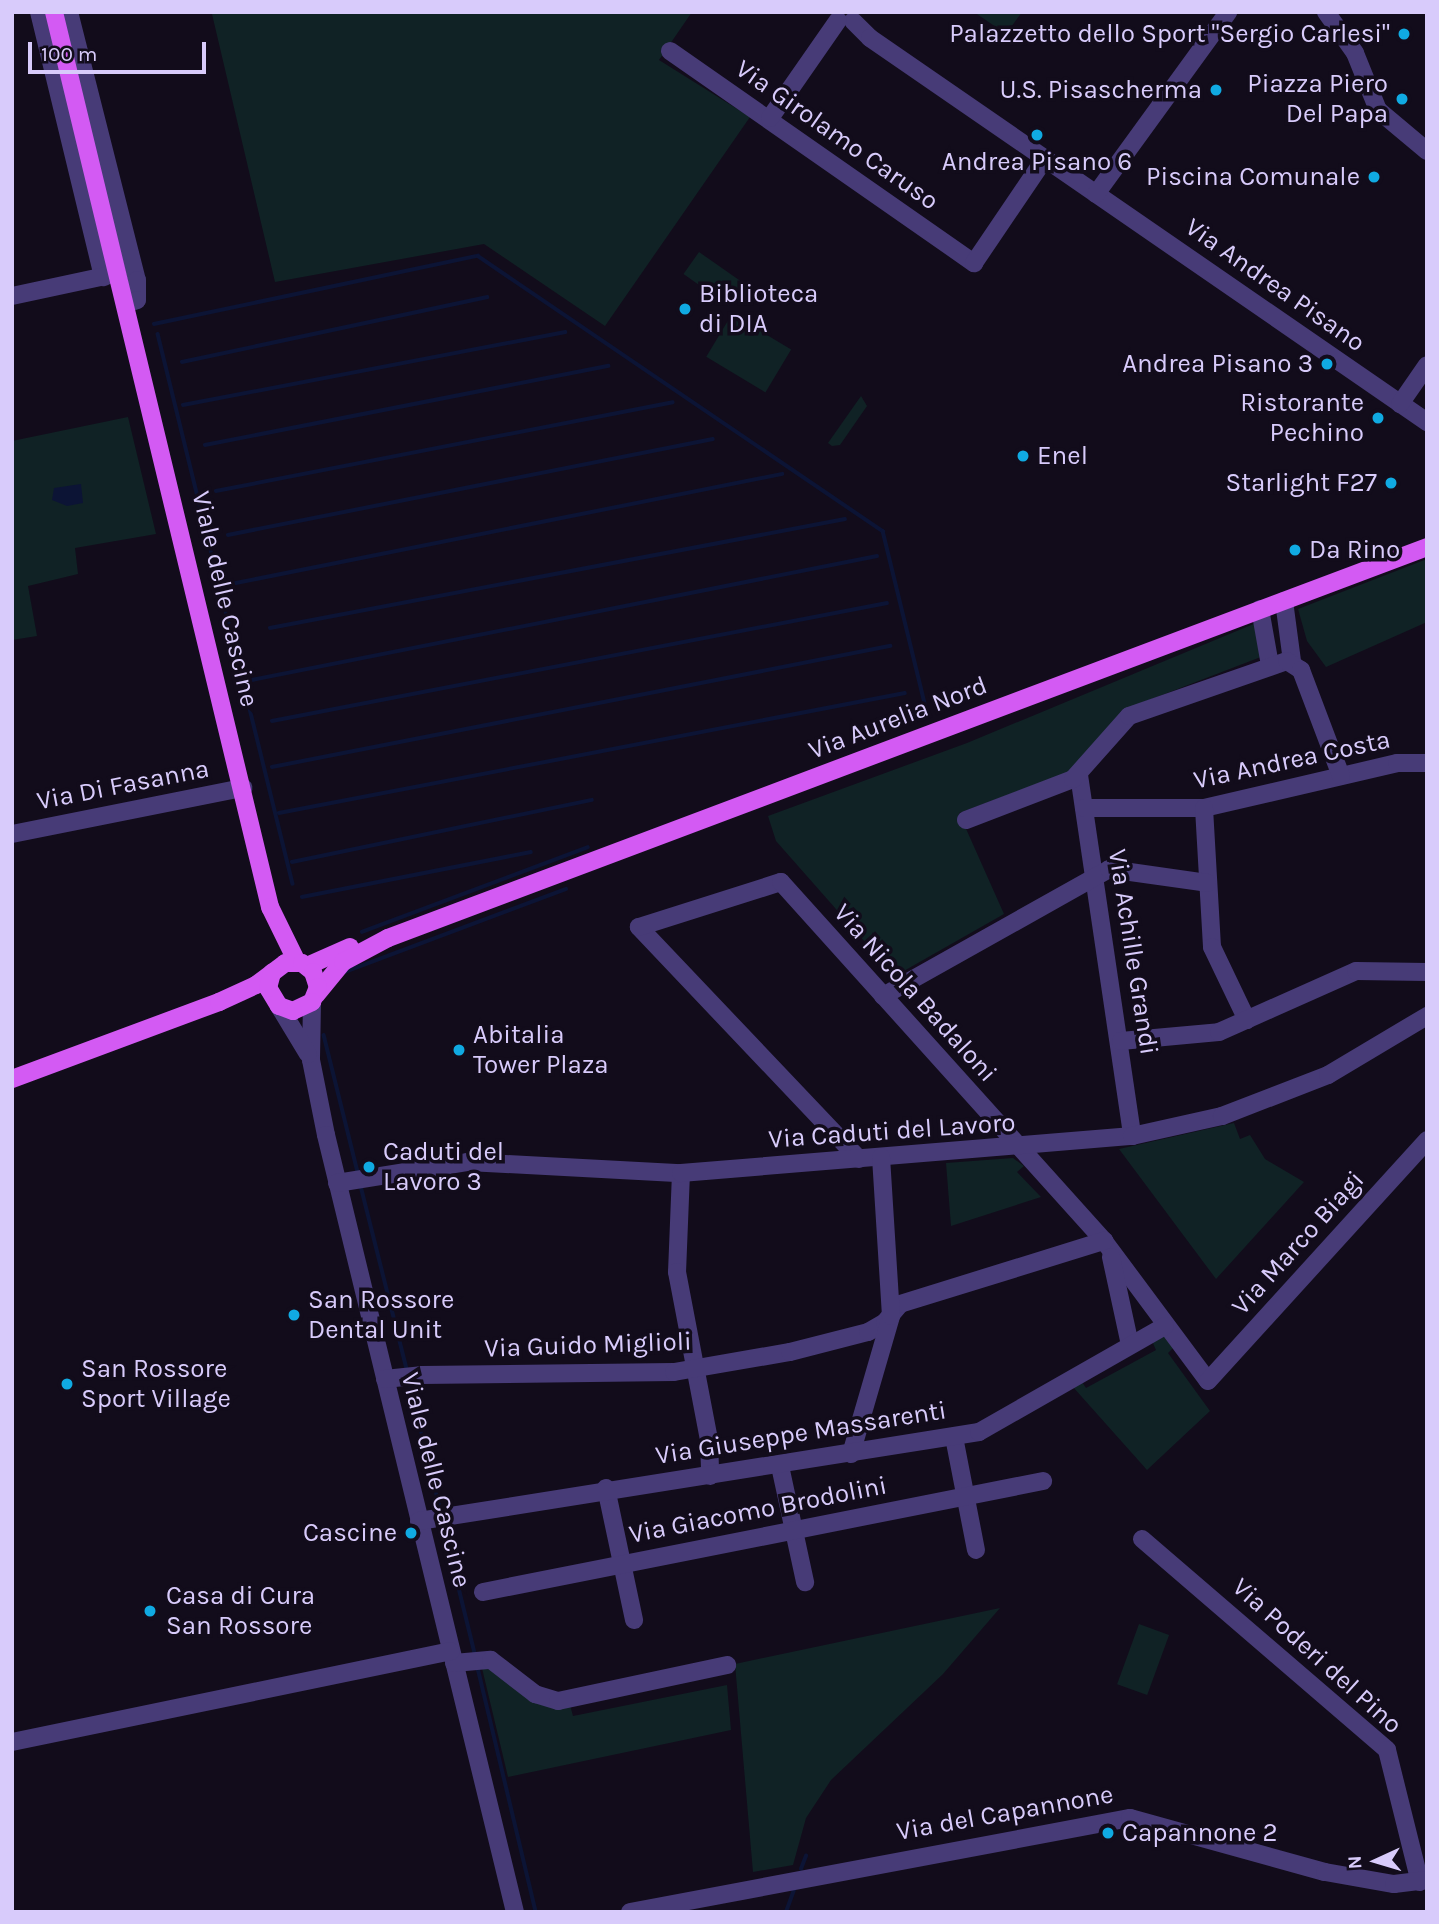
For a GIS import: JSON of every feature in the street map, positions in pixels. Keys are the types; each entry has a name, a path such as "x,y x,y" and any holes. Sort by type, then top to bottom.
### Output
{"main road":[{"name":"Viale delle Cascine","path":"54,12 111,275 126,304 243,788 270,907 274,972"},
{"name":"Via Aurelia Nord","path":"314,999 343,962 388,938 1427,547"},
{"name":"Viale delle Cascine","path":"270,907 302,964"},
{"name":"Via Aurelia Nord","path":"302,964 356,945 388,938"},
{"path":"12,1079 219,1002 274,972 302,964 317,979 314,999 293,1011 276,1004 219,1002"},
{"path":"274,972 268,988 276,1004"}],"street":[{"name":"Viale delle Cascine","path":"38,12 111,275"},
{"path":"69,12 137,280 137,300 126,304"},
{"path":"1326,12 1355,53 1378,110 1427,151"},
{"path":"1096,194 1223,14"},
{"path":"770,118 846,16"},
{"name":"Via Andrea Pisano","path":"846,16 870,38 1427,422"},
{"name":"Via Girolamo Caruso","path":"670,51 770,118 974,263 1045,158"},
{"path":"12,296 111,275"},
{"path":"1401,404 1427,365"},
{"path":"1284,601 1292,662 1301,670 1340,776"},
{"path":"1260,609 1270,665"},
{"path":"966,820 1079,775 1129,716 1270,665 1292,662"},
{"name":"Via Andrea Costa","path":"1084,808 1204,808 1397,763 1427,763"},
{"name":"Via Achille Grandi","path":"1079,775 1121,1041 1132,1136"},
{"name":"Via Di Fasanna","path":"12,834 243,788"},
{"path":"1204,808 1213,954 1247,1020"},
{"path":"883,996 1095,876 1116,867 1207,883"},
{"name":"Via Nicola Badaloni","path":"859,1159 639,927 778,880 1107,1245 1208,1381"},
{"path":"1121,1041 1211,1034 1347,973 1427,971"},
{"name":"Viale delle Cascine","path":"311,1060 314,999"},
{"name":"Viale delle Cascine","path":"276,1004 311,1060 351,1180 400,1377 419,1521 464,1658 515,1912"},
{"name":"Via Caduti del Lavoro","path":"351,1180 468,1162 681,1174 1017,1148 1132,1136 1222,1116 1328,1074 1426,1019"},
{"name":"Via Marco Biagi","path":"1208,1381 1427,1139"},
{"path":"851,1454 891,1316 881,1157"},
{"path":"681,1174 677,1272 696,1369 710,1476"},
{"path":"1107,1245 1130,1345"},
{"name":"Via Guido Miglioli","path":"400,1377 634,1374 696,1369 869,1332 891,1316 900,1304 1107,1245"},
{"name":"Via Giuseppe Massarenti","path":"419,1521 607,1488 780,1466 979,1432 1165,1326"},
{"path":"954,1437 976,1549"},
{"path":"780,1466 805,1582"},
{"name":"Via Giacomo Brodolini","path":"483,1592 1043,1481"},
{"path":"607,1488 634,1620"},
{"name":"Via Poderi del Pino","path":"1142,1539 1387,1750 1423,1881"},
{"path":"12,1742 464,1658 494,1661 535,1694 554,1701 727,1665"},
{"name":"Via del Capannone","path":"630,1912 1130,1818 1325,1872 1384,1884 1423,1881"}],"shaded area":[{"path":"692,12 659,60 750,117 605,326 484,244 275,282 212,14"},
{"path":"974,12 1022,12 1006,34"},
{"path":"699,252 744,284 729,306 684,274"},
{"path":"732,314 791,350 765,392 706,357"},
{"path":"861,396 867,406 840,445 832,446 828,443"},
{"path":"128,417 156,534 75,548 78,574 28,586 37,636 12,640 12,441"},
{"path":"1427,559 1427,622 1326,667 1307,641 1298,609"},
{"path":"1256,623 1266,655 1123,710 1072,771 959,813 1004,914 895,976 776,841 768,816 967,743"},
{"path":"1234,1123 1240,1139 1250,1135 1265,1159 1304,1182 1216,1279 1119,1149"},
{"path":"1013,1158 1024,1166 1017,1172 1041,1197 951,1226 946,1163"},
{"path":"1164,1335 1174,1347 1168,1353 1210,1411 1147,1470 1073,1387 1080,1379 1086,1388 1156,1350 1152,1341"},
{"path":"1000,1608 943,1674 831,1780 806,1818 793,1865 753,1872 735,1664"},
{"path":"1139,1624 1169,1635 1147,1695 1117,1684"},
{"path":"481,1664 570,1705 573,1716 727,1685 731,1730 508,1777"}],"water":[{"path":"81,484 83,503 67,506 52,500 54,488"}],"waterway":[{"path":"154,324 478,256 883,531 928,715"},
{"path":"182,362 487,297"},
{"path":"183,405 565,332"},
{"path":"158,334 293,884"},
{"path":"205,445 608,366"},
{"path":"216,491 672,402"},
{"path":"228,535 713,439"},
{"path":"231,584 782,474"},
{"path":"270,628 845,519"},
{"path":"252,680 877,556"},
{"path":"272,721 887,603"},
{"path":"272,767 890,646"},
{"path":"279,813 905,693"},
{"path":"292,862 592,800"},
{"path":"362,932 588,847"},
{"path":"302,897 531,852"},
{"path":"345,972 566,889"},
{"path":"324,1035 359,1176"},
{"path":"361,1186 407,1369"},
{"path":"410,1384 440,1507"},
{"path":"444,1527 476,1657"},
{"path":"478,1668 536,1912"},
{"path":"801,1869 806,1856"},
{"path":"786,1912 794,1890"}],"place":[{"name":"Palazzetto dello Sport \"Sergio Carlesi\"","path":"1404,34"},
{"name":"U.S. Pisascherma","path":"1216,90"},
{"name":"Piazza Piero Del Papa","path":"1402,99"},
{"name":"Andrea Pisano 6","path":"1037,135"},
{"name":"Piscina Comunale","path":"1374,177"},
{"name":"Biblioteca di DIA","path":"685,309"},
{"name":"Andrea Pisano 3","path":"1327,364"},
{"name":"Ristorante Pechino","path":"1378,418"},
{"name":"Enel","path":"1023,456"},
{"name":"Starlight F27","path":"1391,483"},
{"name":"Da Rino","path":"1295,550"},
{"name":"Abitalia Tower Plaza","path":"459,1050"},
{"name":"Caduti del Lavoro 3","path":"369,1167"},
{"name":"San Rossore Dental Unit","path":"294,1315"},
{"name":"San Rossore Sport Village","path":"67,1384"},
{"name":"Cascine","path":"411,1533"},
{"name":"Casa di Cura San Rossore","path":"150,1611"},
{"name":"Capannone 2","path":"1108,1833"}]}
